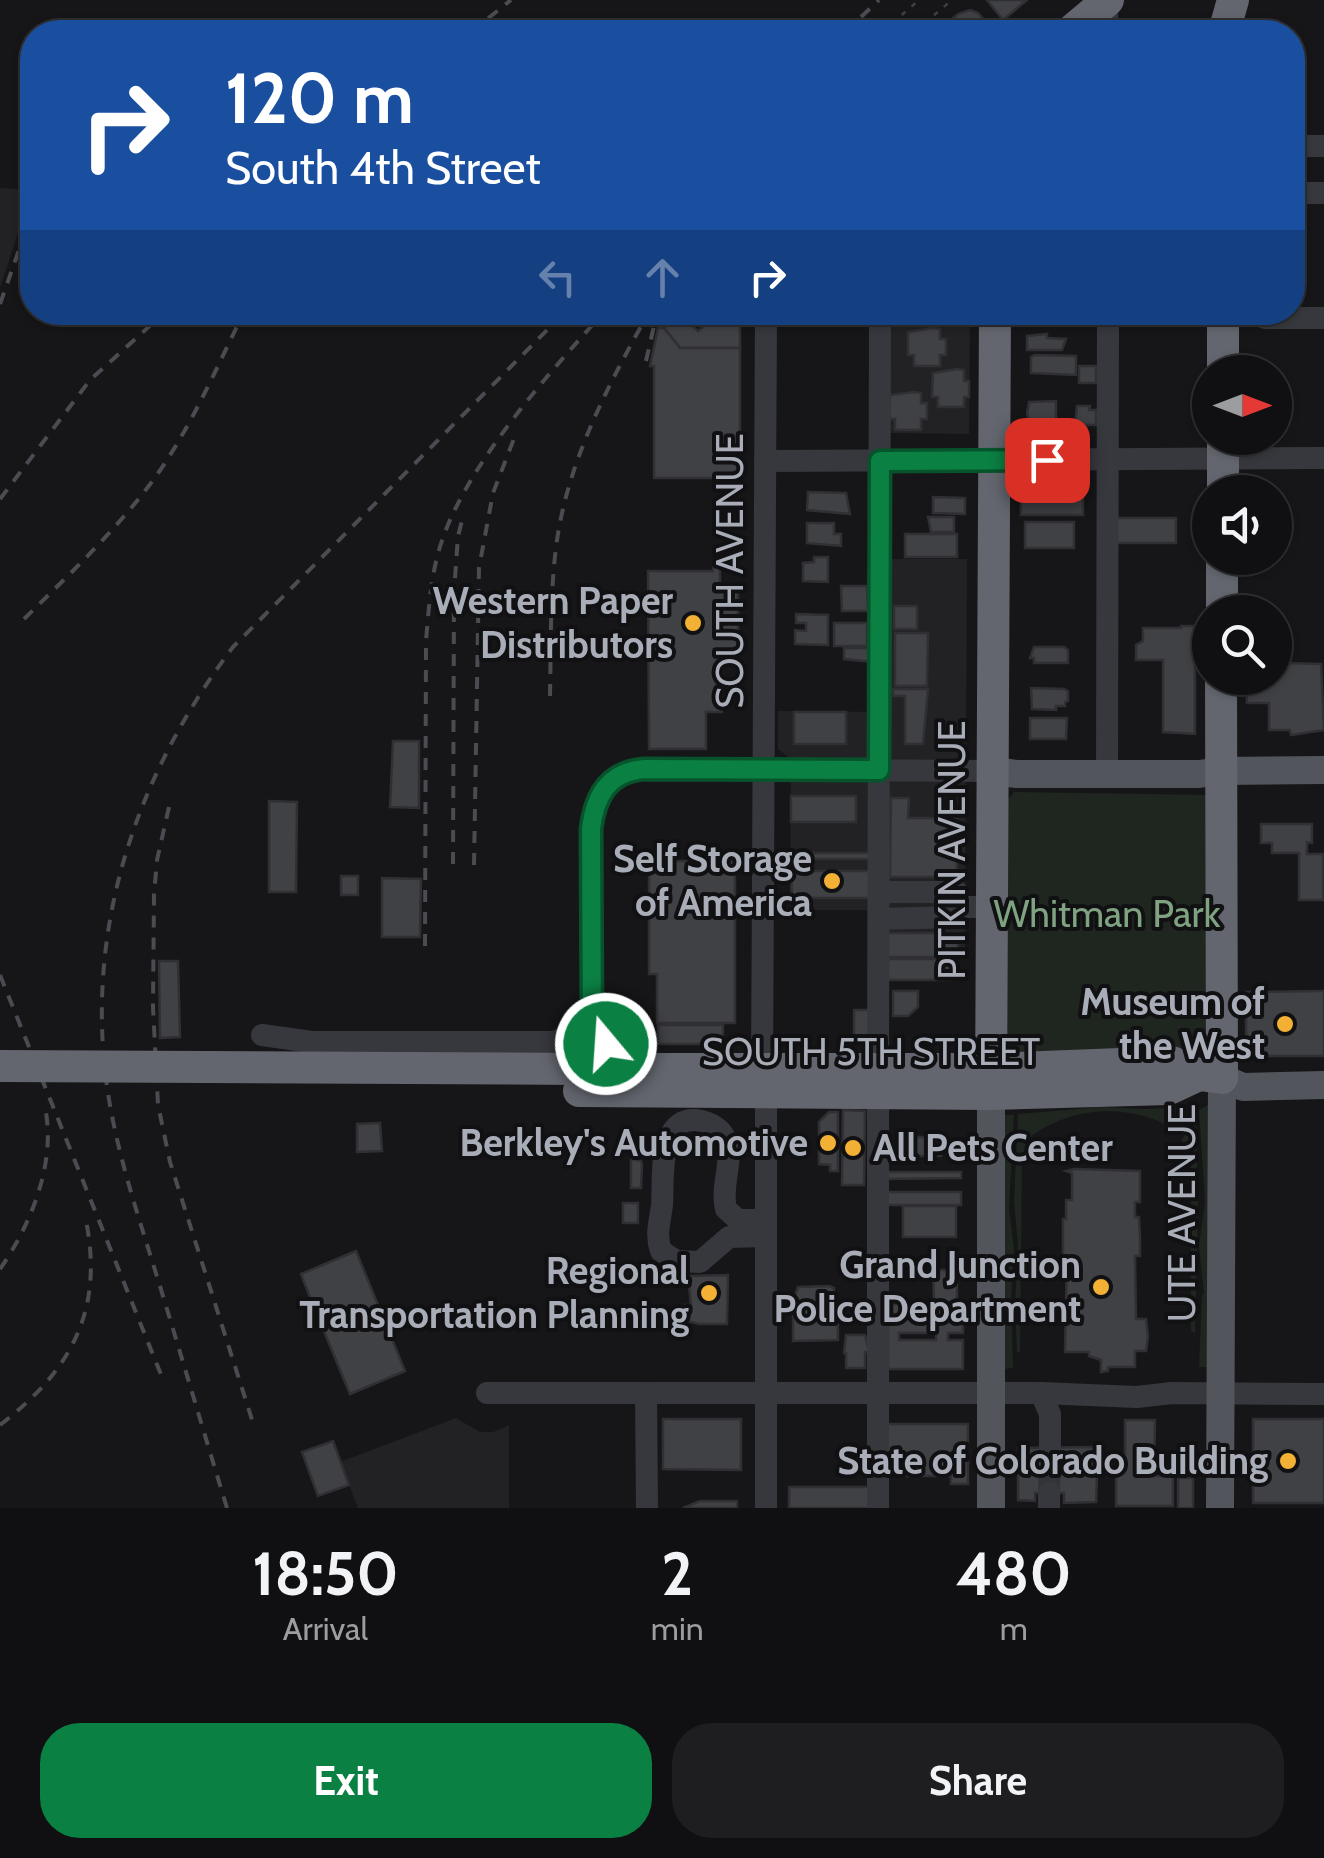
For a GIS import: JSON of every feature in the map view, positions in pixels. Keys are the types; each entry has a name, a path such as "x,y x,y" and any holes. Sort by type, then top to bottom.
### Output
{"highway":[{"path":"1084,20 1107,0"},
{"name":"PITKIN AVENUE","path":"992,1081 995,325"},
{"path":"1223,325 1223,355"},
{"name":"UTE AVENUE","path":"1210,1076 1222,695"},
{"name":"SOUTH 5TH STREET","path":"0,1066 582,1080 873,1077 992,1081 1172,1062 1210,1076"},
{"name":"SOUTH 5TH STREET","path":"0,1088 582,1080 650,1069 764,1081"}],"main road":[{"path":"992,771 1199,774 1221,770 1324,770"},
{"name":"SOUTH 5TH STREET","path":"1210,1076 1244,1087 1324,1086"},
{"name":"UTE AVENUE","path":"1210,1076 1221,1394 1220,1508"},
{"name":"PITKIN AVENUE","path":"991,1508 992,1081"}],"street":[{"name":"SOUTH AVENUE","path":"766,325 766,1508"},
{"path":"878,1508 873,1077 880,892 880,325"},
{"path":"1107,774 1108,325"},
{"path":"765,460 1107,461 1192,451"},
{"path":"1292,455 1324,458"},
{"path":"650,1069 622,1060 592,1030 593,812 597,799 613,779 644,769 992,771"},
{"path":"879,918 957,917 958,892 880,892"},
{"path":"957,906 992,907"},
{"path":"262,1034 312,1042 556,1042 592,1030"},
{"path":"723,1241 726,1141 716,1127 688,1121 674,1132 665,1147 659,1245 668,1257 700,1262 730,1236 766,1228"},
{"path":"726,1209 738,1220 766,1228"},
{"path":"486,1393 1041,1393 1080,1397 1324,1394"},
{"path":"646,1393 647,1508"},
{"path":"1041,1393 1050,1414 1050,1447"}],"path":[{"path":"896,20 919,0"},
{"path":"928,20 952,0"}],"shaded area":[{"path":"0,188 20,189 20,227 0,288"},
{"path":"887,325 970,325 969,434 886,433"},
{"path":"887,559 967,559 965,957 885,957 873,910 790,910 791,759 778,749 778,711 886,712"},
{"path":"456,1418 480,1432 493,1432 509,1425 509,1508 358,1508 340,1462"}],"green space":[{"name":"Whitman Park","path":"1014,792 1209,795 1207,1054 1009,1054 1005,1049 1005,803"},
{"path":"1208,1105 1208,1367 1199,1367 1204,1294 1199,1246 1205,1202 1199,1110"},
{"path":"1101,1107 1185,1107 1185,1119 1196,1117 1195,1333 1191,1331 1191,1147 1180,1146 1184,1135 1145,1116 1124,1112 1081,1114 1042,1129 1024,1142 1033,1153 1022,1156 1017,1352 1018,1245 1014,1201 1018,1114"},
{"path":"1004,1115 1014,1115 1009,1208 1014,1248 1013,1368 1004,1369"}],"building":[{"path":"987,0 1027,0 1003,20"},
{"path":"970,10 984,20 951,20"},
{"path":"692,325 698,331 705,325 740,325 740,348 680,348 664,328"},
{"path":"658,328 664,328 680,348 740,348 740,478 654,478 654,366 650,366"},
{"path":"940,329 940,339 946,339 946,355 940,355 940,366 914,366 914,355 908,355 908,332"},
{"path":"1047,334 1047,338 1066,339 1062,350 1027,350 1027,336"},
{"path":"1076,356 1076,375 1031,373 1031,357"},
{"path":"1079,366 1096,366 1096,383 1079,383"},
{"path":"964,370 964,381 969,381 969,397 964,397 964,407 938,407 938,397 932,397 933,373"},
{"path":"921,393 921,403 927,403 927,419 921,419 921,430 895,430 895,419 889,419 890,395"},
{"path":"1056,401 1056,421 1044,425 1030,423 1029,402"},
{"path":"1077,406 1096,410 1096,425 1075,425"},
{"path":"1021,483 1083,484 1083,515 1021,515"},
{"path":"808,492 846,493 850,514 807,510"},
{"path":"933,497 965,498 965,514 933,513"},
{"path":"928,517 954,517 954,532 931,532"},
{"path":"1115,518 1176,518 1176,543 1115,543"},
{"path":"1025,522 1074,522 1074,548 1025,548"},
{"path":"807,523 834,523 834,534 841,534 841,546 807,543"},
{"path":"905,534 957,534 957,557 905,557"},
{"path":"814,557 828,557 828,582 803,581 803,563 814,562"},
{"name":"Western Paper Distributors","path":"713,567 720,567 720,584 738,584 738,662 722,662 722,712 706,712 706,749 649,749 648,571 713,571"},
{"path":"841,586 867,586 868,611 842,611"},
{"path":"894,606 917,606 917,629 894,629"},
{"path":"796,614 828,615 828,645 795,644 795,630 806,631 806,623 796,623"},
{"path":"834,623 867,623 867,646 834,646"},
{"path":"1192,626 1195,734 1163,732 1163,660 1136,660 1136,645 1143,641 1143,628"},
{"path":"895,633 928,633 927,686 895,686"},
{"path":"1034,647 1064,647 1068,650 1068,663 1034,663 1034,658 1030,658"},
{"path":"844,648 873,648 873,662 844,659"},
{"path":"1292,663 1321,664 1324,730 1291,735 1290,730 1269,730 1269,703 1247,703 1247,695 1292,695"},
{"path":"1031,688 1064,689 1068,691 1068,701 1065,706 1056,706 1056,710 1032,709"},
{"path":"893,689 928,689 923,744 905,744 905,696 893,696"},
{"path":"794,712 846,712 846,744 794,744"},
{"path":"1030,718 1067,718 1066,739 1030,739"},
{"path":"393,741 419,741 419,808 390,807"},
{"path":"791,796 856,796 856,822 791,822"},
{"path":"891,798 909,798 908,818 957,818 957,877 890,877"},
{"path":"269,801 297,802 296,892 269,892"},
{"path":"1261,824 1312,824 1312,843 1307,842 1307,854 1323,854 1323,900 1299,900 1299,853 1272,853 1272,843 1261,843"},
{"path":"792,853 873,853 873,859 792,859"},
{"path":"649,861 735,861 735,1023 657,1023 657,974 649,974"},
{"path":"791,871 873,871 873,898 792,898"},
{"path":"341,876 358,876 358,895 341,895"},
{"path":"382,878 421,879 420,937 382,937"},
{"path":"885,933 958,933 958,957 885,957"},
{"path":"885,959 951,959 951,980 885,980"},
{"path":"159,961 178,961 180,1037 160,1038"},
{"path":"893,991 918,991 918,1007 908,1016 893,1016"},
{"name":"Museum of the West","path":"1324,991 1324,1056 1246,1056 1246,992"},
{"path":"854,1010 872,1010 872,1044 862,1044 854,1036"},
{"path":"658,1025 723,1025 723,1044 658,1044"},
{"name":"All Pets Center","path":"843,1110 865,1111 864,1185 842,1185"},
{"name":"Berkley's Automotive","path":"829,1112 838,1112 838,1171 819,1164 819,1122"},
{"path":"380,1123 382,1151 357,1152 357,1124"},
{"path":"905,1137 941,1137 941,1156 905,1156"},
{"path":"631,1159 641,1161 641,1188 631,1188"},
{"name":"Grand Junction Police Department","path":"1066,1171 1140,1171 1140,1202 1135,1202 1140,1237 1140,1256 1135,1256 1136,1319 1146,1319 1148,1337 1146,1351 1135,1351 1135,1367 1108,1367 1108,1371 1101,1372 1101,1360 1089,1356 1089,1352 1065,1352 1067,1256 1063,1256 1063,1219 1066,1200 1072,1200 1072,1173"},
{"path":"886,1172 961,1172 961,1178 886,1179"},
{"path":"886,1192 961,1192 961,1205 886,1205"},
{"path":"623,1203 638,1203 638,1223 623,1223"},
{"path":"903,1206 956,1206 956,1237 903,1237"},
{"path":"356,1251 405,1371 350,1394 314,1307 311,1309 301,1274"},
{"path":"933,1270 957,1270 957,1302 934,1302"},
{"name":"Regional Transportation Planning","path":"728,1275 727,1324 684,1320 684,1305 691,1305 688,1276"},
{"path":"798,1287 834,1288 834,1298 829,1298 829,1303 798,1303 794,1299"},
{"path":"793,1304 838,1304 838,1340 793,1341"},
{"path":"888,1304 963,1304 963,1333 948,1333 948,1340 963,1340 963,1369 888,1369","holes":["899,1333 936,1333 936,1340 899,1340"]},
{"path":"846,1335 865,1335 869,1352 865,1352 865,1368 846,1368"},
{"path":"663,1419 741,1419 741,1470 663,1469"},
{"name":"State of Colorado Building","path":"1253,1419 1324,1419 1324,1503 1253,1503"},
{"path":"1125,1420 1155,1420 1154,1476 1173,1476 1173,1506 1116,1506 1116,1470 1125,1470"},
{"path":"886,1424 968,1424 968,1484 951,1484 951,1476 902,1476 902,1468 886,1468"},
{"path":"333,1441 349,1485 318,1496 302,1452"},
{"path":"1098,1447 1096,1502 1064,1503 1064,1493 1035,1493 1035,1501 1018,1500 1018,1448"},
{"path":"1178,1478 1193,1478 1193,1508 1178,1508"},
{"path":"789,1487 870,1487 870,1508 789,1508"},
{"path":"700,1501 737,1501 737,1508 683,1508"}],"tunnel":[{"path":"1049,1493 1050,1447"}],"railway":[{"path":"486,20 511,0"},
{"path":"858,20 879,0"},
{"path":"0,304 20,247"},
{"path":"0,499 90,380 151,325"},
{"path":"24,619 106,536 151,483 190,422 238,325"},
{"path":"227,1508 130,1189 108,1093 102,1033 103,973 111,914 125,857 169,748 233,647 552,325"},
{"path":"425,946 426,641 440,548 457,506 492,447 593,325"},
{"path":"550,696 553,573 567,492 589,430 642,325"},
{"path":"646,361 654,325"},
{"path":"474,865 479,568 493,493 515,436"},
{"path":"453,864 454,592 458,536 464,513"},
{"path":"169,807 154,895 153,1007 158,1105 170,1162 254,1426"},
{"path":"0,975 164,1382"},
{"path":"0,1269 38,1195 47,1154 46,1113"},
{"path":"0,1425 47,1382 77,1334 90,1280 85,1216"}],"place":[{"name":"Western Paper Distributors","path":"693,623"},
{"name":"Self Storage of America","path":"832,881"},
{"name":"Museum of the West","path":"1285,1024"},
{"name":"Berkley's Automotive","path":"828,1143"},
{"name":"All Pets Center","path":"853,1148"},
{"name":"Grand Junction Police Department","path":"1101,1287"},
{"name":"Regional Transportation Planning","path":"709,1293"},
{"name":"State of Colorado Building","path":"1288,1461"}],"route":[{"path":"606,1044 592,1030 591,829 597,799 604,788 623,773 644,769 879,770 880,461 1047,460"}]}
